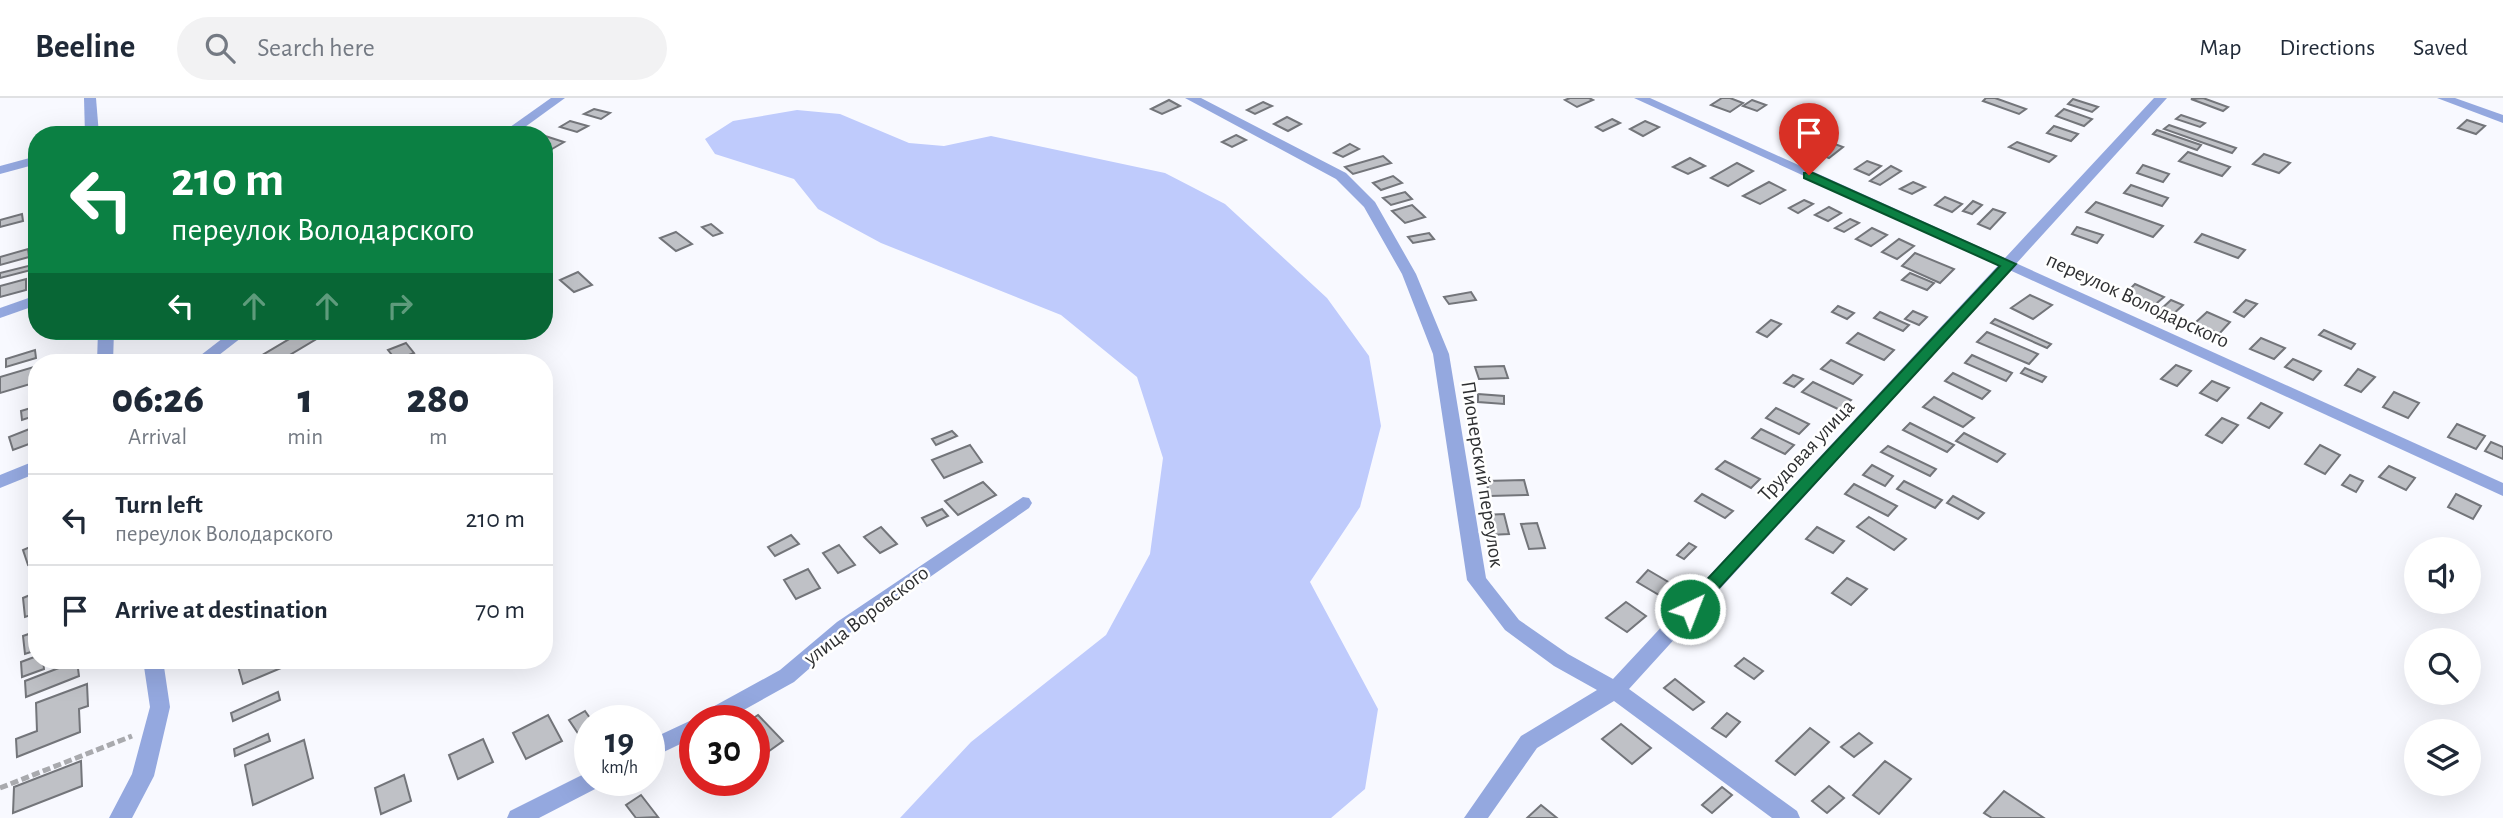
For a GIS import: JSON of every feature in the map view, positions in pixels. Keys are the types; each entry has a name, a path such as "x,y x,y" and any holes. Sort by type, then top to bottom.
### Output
{"street":[{"path":"90,98 92,126"},
{"path":"518,126 559,98"},
{"name":"Пионерский переулок","path":"1191,98 1341,176 1370,205 1409,274 1441,354 1477,580 1513,625 1561,660 1615,690 1790,818"},
{"name":"переулок Володарского","path":"1640,98 2503,490"},
{"name":"Трудовая улица","path":"1475,818 1529,742 1615,690 2161,98"},
{"path":"2443,98 2503,119"},
{"path":"0,170 28,162"},
{"path":"0,313 28,303"},
{"path":"211,354 230,340"},
{"path":"0,482 28,470"},
{"name":"улица Воровского","path":"734,705 787,676 844,627 1023,503"},
{"path":"120,818 143,776 160,707 154,669"},
{"path":"518,818 574,789"}],"path":[{"path":"0,788 111,741 154,730"}],"shaded area":[{"path":"797,110 840,114 909,143 944,146 991,136 1165,173 1225,204 1327,298 1369,356 1381,426 1360,507 1310,582 1378,709 1365,789 1331,818 900,818 971,742 1106,635 1150,554 1163,458 1137,377 1061,315 881,243 818,209 794,179 715,154 705,139 733,121"}],"building":[{"path":"1722,98 1743,103 1730,112 1711,105"},
{"path":"1986,98 1995,98 2026,109 2019,114 1983,101"},
{"path":"2203,98 2228,107 2223,111 2191,99"},
{"path":"2073,99 2098,107 2092,112 2068,104"},
{"path":"1169,100 1180,106 1162,114 1151,109"},
{"path":"1565,100 1593,100 1577,107"},
{"path":"1752,100 1766,105 1757,111 1743,106"},
{"path":"1263,102 1272,106 1255,114 1247,110"},
{"path":"594,109 610,113 601,119 584,114"},
{"path":"2064,109 2092,119 2084,126 2056,116"},
{"path":"2181,115 2205,123 2200,127 2176,119"},
{"path":"1287,117 1301,124 1288,131 1274,124"},
{"path":"1612,119 1620,123 1603,131 1596,127"},
{"path":"1807,119 1823,125 1810,135 1795,129"},
{"path":"2467,120 2485,126 2476,134 2458,128"},
{"path":"570,121 588,126 577,132 560,127"},
{"path":"1645,121 1659,127 1643,136 1630,129"},
{"path":"2169,125 2236,148 2232,153 2164,129"},
{"path":"2054,126 2078,134 2071,141 2047,133"},
{"path":"2157,130 2201,145 2197,150 2153,134"},
{"path":"1236,135 1246,140 1232,147 1222,142"},
{"path":"553,139 564,142 553,148"},
{"path":"1824,140 1843,147 1829,158 1810,150"},
{"path":"2017,142 2056,156 2049,162 2009,147"},
{"path":"1350,144 1359,149 1343,157 1334,153"},
{"path":"2188,152 2230,167 2222,176 2179,161"},
{"path":"2264,154 2290,163 2279,173 2253,164"},
{"path":"1383,156 1391,163 1353,174 1345,167"},
{"path":"1690,158 1705,166 1688,174 1673,167"},
{"path":"1867,161 1881,166 1869,175 1855,169"},
{"path":"1737,163 1753,171 1728,186 1711,178"},
{"path":"2143,165 2169,174 2163,182 2137,173"},
{"path":"1891,166 1901,171 1880,185 1870,181"},
{"path":"1393,176 1402,183 1381,190 1373,183"},
{"path":"1769,182 1785,190 1760,204 1743,196"},
{"path":"1913,182 1925,187 1912,194 1900,189"},
{"path":"2131,185 2168,198 2162,206 2124,193"},
{"path":"1405,192 1412,199 1391,205 1383,198"},
{"path":"1945,197 1962,204 1952,212 1935,205"},
{"path":"1804,200 1813,204 1798,213 1789,208"},
{"path":"1973,201 1982,205 1972,214 1963,211"},
{"path":"2096,202 2163,226 2153,237 2086,212"},
{"path":"1412,205 1425,217 1405,223 1392,211"},
{"path":"1829,207 1841,213 1828,221 1815,215"},
{"path":"1993,209 2005,213 1990,229 1978,224"},
{"path":"22,214 23,221 0,227 0,220"},
{"path":"1850,219 1859,223 1844,232 1835,228"},
{"path":"711,224 722,233 713,236 702,227"},
{"path":"2077,227 2103,235 2097,243 2072,234"},
{"path":"1872,228 1887,235 1871,246 1856,239"},
{"path":"676,232 692,244 676,251 660,238"},
{"path":"1429,233 1434,239 1413,243 1408,237"},
{"path":"2202,234 2245,250 2238,258 2195,242"},
{"path":"1899,239 1914,246 1897,259 1882,252"},
{"path":"28,249 28,257 0,265 0,257"},
{"path":"1915,253 1954,269 1940,283 1902,266"},
{"path":"28,266 28,271 0,278 0,273"},
{"path":"578,272 592,285 574,292 560,280"},
{"path":"1910,273 1934,283 1927,290 1902,280"},
{"path":"26,279 26,290 0,297 0,286"},
{"path":"2135,284 2164,297 2152,307 2124,295"},
{"path":"1471,292 1476,300 1449,304 1444,297"},
{"path":"2030,295 2052,305 2033,319 2011,308"},
{"path":"2171,300 2183,305 2171,316 2159,311"},
{"path":"2246,300 2257,304 2244,317 2234,312"},
{"path":"1838,306 1854,313 1847,319 1832,312"},
{"path":"1913,311 1927,317 1919,325 1905,319"},
{"path":"1880,312 1909,325 1903,331 1874,318"},
{"path":"2207,312 2230,322 2219,334 2195,323"},
{"path":"1995,319 2051,344 2047,348 1991,323"},
{"path":"1771,320 1781,324 1767,337 1757,332"},
{"path":"2324,330 2355,344 2351,349 2319,335"},
{"path":"1987,332 2038,354 2029,364 1977,342"},
{"path":"1858,333 1894,350 1884,360 1847,343"},
{"path":"2261,338 2285,348 2274,359 2250,349"},
{"path":"288,340 315,340 291,354 264,354"},
{"path":"406,343 414,353 391,354 388,350"},
{"path":"35,350 36,354 28,354 28,360 6,367 6,359"},
{"path":"1972,355 2012,373 2006,381 1965,363"},
{"path":"2293,359 2321,371 2313,380 2285,367"},
{"path":"1831,360 1862,375 1853,384 1821,369"},
{"path":"2176,365 2191,371 2177,386 2161,379"},
{"path":"1504,366 1508,378 1479,379 1475,367"},
{"path":"2025,368 2046,377 2042,382 2021,373"},
{"path":"28,369 28,385 0,393 0,377"},
{"path":"2358,369 2375,377 2361,392 2345,385"},
{"path":"1953,373 1990,391 1982,399 1945,381"},
{"path":"1793,375 1803,379 1794,387 1784,383"},
{"path":"2212,381 2229,388 2217,401 2200,393"},
{"path":"1813,382 1851,400 1840,410 1802,392"},
{"path":"2394,392 2419,403 2408,418 2383,407"},
{"path":"1478,394 1504,396 1504,404 1478,402"},
{"path":"1934,397 1974,418 1963,427 1923,407"},
{"path":"2261,403 2282,413 2269,428 2248,418"},
{"path":"1776,408 1809,424 1799,434 1766,418"},
{"path":"28,409 28,418 22,420 21,411"},
{"path":"2222,418 2238,425 2222,443 2206,435"},
{"path":"1910,423 1954,445 1947,452 1903,430"},
{"path":"2457,424 2485,436 2476,449 2448,437"},
{"path":"1761,429 1794,445 1785,454 1752,438"},
{"path":"28,430 28,444 13,450 9,437"},
{"path":"952,431 957,436 936,445 932,439"},
{"path":"1964,433 2005,454 1997,462 1956,441"},
{"path":"2491,442 2503,447 2503,459 2485,451"},
{"path":"970,445 982,462 944,478 932,460"},
{"path":"2320,445 2340,455 2325,474 2305,464"},
{"path":"1888,446 1936,469 1930,476 1881,452"},
{"path":"1725,461 1760,479 1751,488 1716,469"},
{"path":"1872,465 1893,476 1885,486 1863,475"},
{"path":"2389,466 2415,478 2406,490 2379,477"},
{"path":"2350,475 2363,481 2356,492 2342,485"},
{"path":"1524,480 1528,495 1490,496 1486,481"},
{"path":"1904,481 1942,500 1935,508 1897,489"},
{"path":"983,482 996,495 958,515 945,501"},
{"path":"1854,484 1897,506 1888,516 1845,494"},
{"path":"1702,494 1733,511 1725,518 1695,501"},
{"path":"2456,494 2481,506 2473,519 2448,507"},
{"path":"1953,496 1984,513 1978,519 1947,503"},
{"path":"942,509 948,516 927,526 922,518"},
{"path":"1504,514 1509,534 1489,535 1484,515"},
{"path":"1869,517 1906,539 1894,550 1857,527"},
{"path":"1537,523 1545,548 1529,549 1521,524"},
{"path":"881,527 897,544 880,553 864,537"},
{"path":"1817,527 1844,541 1833,553 1806,539"},
{"path":"791,535 799,544 775,556 768,547"},
{"path":"1689,543 1696,547 1684,559 1677,555"},
{"path":"839,545 855,565 838,573 823,553"},
{"path":"28,548 28,565 23,550"},
{"path":"808,569 820,588 796,599 784,580"},
{"path":"1648,570 1670,583 1659,595 1637,582"},
{"path":"1847,578 1867,589 1851,605 1832,593"},
{"path":"28,596 28,616 25,617 23,598"},
{"path":"1626,602 1646,616 1627,632 1606,618"},
{"path":"28,634 28,653 25,654 23,636"},
{"path":"1744,658 1763,671 1754,679 1735,666"},
{"path":"28,659 28,669 44,669 22,677 21,662"},
{"path":"56,669 78,669 79,676 26,697 25,681"},
{"path":"239,669 279,669 243,684"},
{"path":"1675,679 1704,702 1693,710 1664,688"},
{"path":"87,684 88,706 79,709 80,732 17,757 16,739 37,731 36,703"},
{"path":"278,692 280,700 233,721 231,713"},
{"path":"1727,713 1740,722 1726,737 1712,728"},
{"path":"548,715 562,741 526,759 513,733"},
{"path":"1621,724 1651,748 1632,764 1602,739"},
{"path":"770,727 783,741 770,750"},
{"path":"1810,728 1829,742 1795,775 1776,761"},
{"path":"1859,733 1872,743 1854,757 1841,747"},
{"path":"268,734 270,741 235,756 234,749"},
{"path":"483,739 493,762 458,779 449,755"},
{"path":"304,740 313,778 253,805 245,765"},
{"path":"81,761 82,786 13,813 14,787"},
{"path":"1885,761 1911,779 1879,814 1853,795"},
{"path":"404,775 411,801 381,814 375,788"},
{"path":"1829,786 1844,798 1827,813 1812,801"},
{"path":"1722,787 1732,795 1712,813 1702,805"},
{"path":"2004,791 2044,818 1992,818 1984,813"},
{"path":"642,796 658,817 636,818 626,805"},
{"path":"1541,805 1557,818 1527,818"}],"route":[{"path":"1690,609 2009,264 1809,175"}]}
